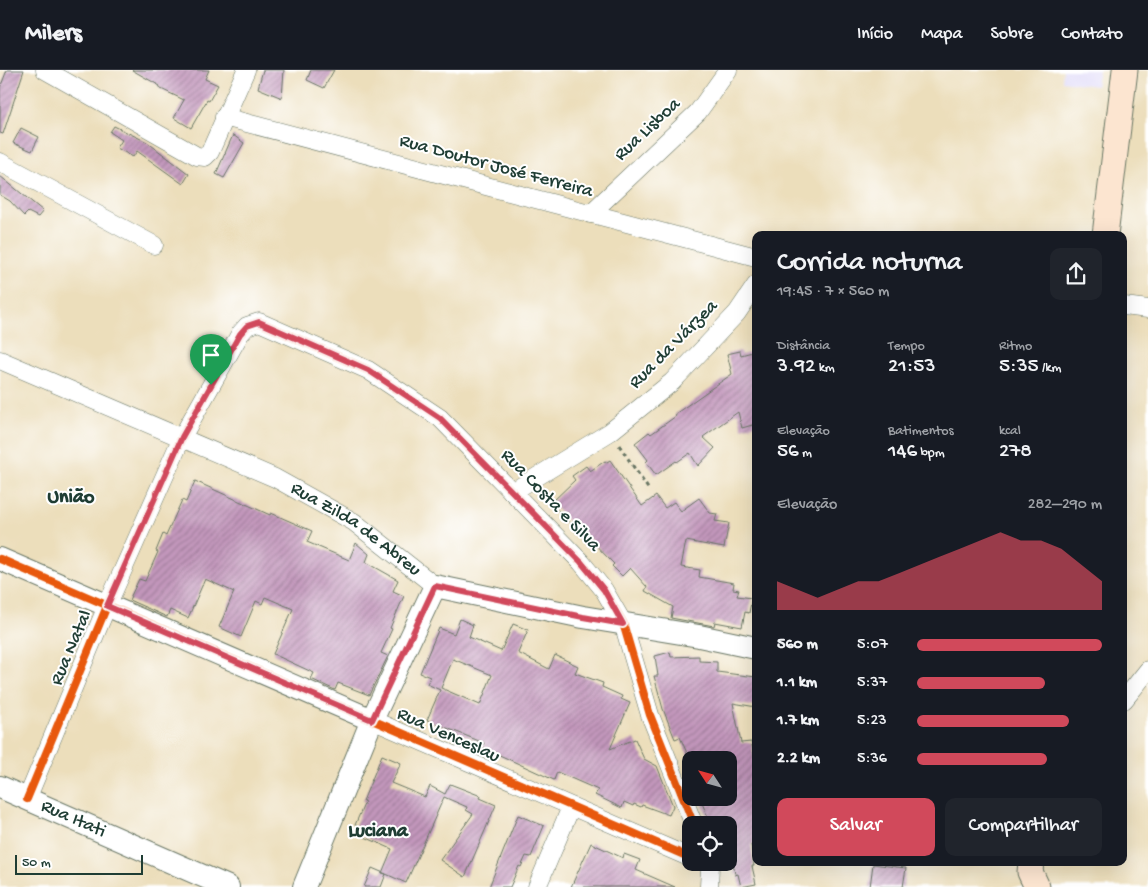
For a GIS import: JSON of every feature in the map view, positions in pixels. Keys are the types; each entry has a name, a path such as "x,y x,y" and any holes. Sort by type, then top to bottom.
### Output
{"main road":[{"path":"1105,231 1125,70"}],"street":[{"path":"45,70 196,156 205,157 210,152 246,70"},
{"name":"Rua Lisboa","path":"590,214 698,112 728,70"},
{"name":"Rua Doutor José Ferreira","path":"224,117 752,257"},
{"path":"0,162 154,245"},
{"name":"Rua da Várzea","path":"512,492 610,432 672,382 752,295"},
{"path":"1127,306 1148,309"},
{"name":"Rua Costa e Silva","path":"247,326 259,322 368,370 440,418 581,562 604,590 623,624 650,715 690,816"},
{"name":"Rua Natal","path":"26,799 107,606 182,437 240,334 247,326"},
{"name":"Rua Zilda de Abreu","path":"0,360 275,478 354,522 435,586 583,617 752,647"},
{"name":"Rua Venceslau","path":"0,559 682,854"},
{"path":"304,887 372,720 435,586"},
{"path":"1127,696 1148,670"},
{"name":"Rua Itati","path":"0,788 228,887"},
{"path":"537,887 571,807"},
{"path":"708,871 709,887"}],"path":[{"path":"610,432 649,490"}],"shaded area":[{"path":"1063,70 1099,70 1096,86 1062,81"}],"building":[{"path":"7,70 24,70 3,134 0,133 0,88"},
{"path":"132,70 209,70 205,79 218,85 191,128 174,118 184,100 159,88 160,86"},
{"path":"263,70 284,70 282,98 258,88"},
{"path":"311,70 334,70 324,88 307,80"},
{"path":"114,126 147,142 189,174 183,184 137,151 133,157 117,148 122,140 110,132"},
{"path":"21,128 39,137 32,151 13,143"},
{"path":"233,135 244,143 224,178 216,174"},
{"path":"0,176 43,211 38,217 28,212 24,216 10,201 0,195"},
{"path":"740,351 741,355 752,352 752,425 742,428 738,412 703,437 715,448 698,466 690,453 656,475 646,462 648,460 635,443 649,432 651,434 676,416 675,414 732,374 727,354"},
{"path":"610,460 642,506 656,496 665,508 674,502 681,511 699,498 710,513 717,514 715,521 729,523 724,548 686,541 681,567 700,570 699,577 734,583 733,589 739,590 737,596 752,598 749,613 745,612 742,627 715,622 714,626 671,618 673,607 645,591 647,587 630,568 622,576 612,566 614,564 574,523 572,525 551,503 575,480 572,476 586,466 590,471 605,461"},
{"path":"195,481 270,515 271,513 312,531 307,542 349,560 356,543 369,554 366,562 398,580 393,591 404,596 381,653 388,656 369,695 338,683 335,690 311,679 314,673 273,654 293,609 265,597 262,604 256,601 241,637 219,627 234,592 205,579 188,618 170,610 167,617 129,600 139,579 145,581 158,552 156,551 163,534 166,536 182,500 186,502"},
{"path":"460,619 473,625 469,637 501,651 513,624 528,630 518,653 549,669 555,655 578,666 575,673 603,683 602,687 622,696 621,699 630,703 610,749 635,739 644,759 657,766 673,806 669,815 642,805 641,807 634,804 633,806 624,802 622,808 595,795 598,790 557,772 554,780 482,747 484,743 427,720 440,690 427,684 430,677 420,673 439,628 454,634","holes":["453,659 492,675 480,705 441,688"]},
{"path":"670,652 671,657 699,656 699,661 717,662 717,672 752,676 752,706 733,703 741,743 751,742 752,746 751,845 752,866 756,884 741,887 738,874 735,875 734,871 737,871 737,816 707,816 703,806 738,806 738,751 686,751 680,737 675,739 663,709 654,676 658,676 655,656"},
{"path":"382,755 401,763 391,783 425,797 430,786 445,794 450,784 481,796 480,798 496,805 465,877 440,860 473,814 466,810 467,807 444,797 406,883 386,874 381,887 364,887 372,868 382,872 392,849 358,834 361,828 355,825"},
{"path":"518,815 544,826 531,857 526,856 521,867 519,866 510,887 489,887"},
{"path":"591,843 623,858 624,854 640,860 636,870 675,887 571,887"},
{"path":"873,866 906,868 903,887 870,887"}],"cycle path":[{"path":"27,799 107,606 182,437 240,334 247,326 259,322 368,370 440,418 581,562 604,590 623,623 650,715 690,816"},
{"path":"0,559 682,854"}],"district":[{"name":"União","path":"71,498"},
{"name":"Luciana","path":"378,832"}],"route":[{"path":"259,322 368,370 440,418 581,562 604,590 623,624 435,586 372,720 107,606 182,437 211,385 240,334 247,326 259,322"}]}
